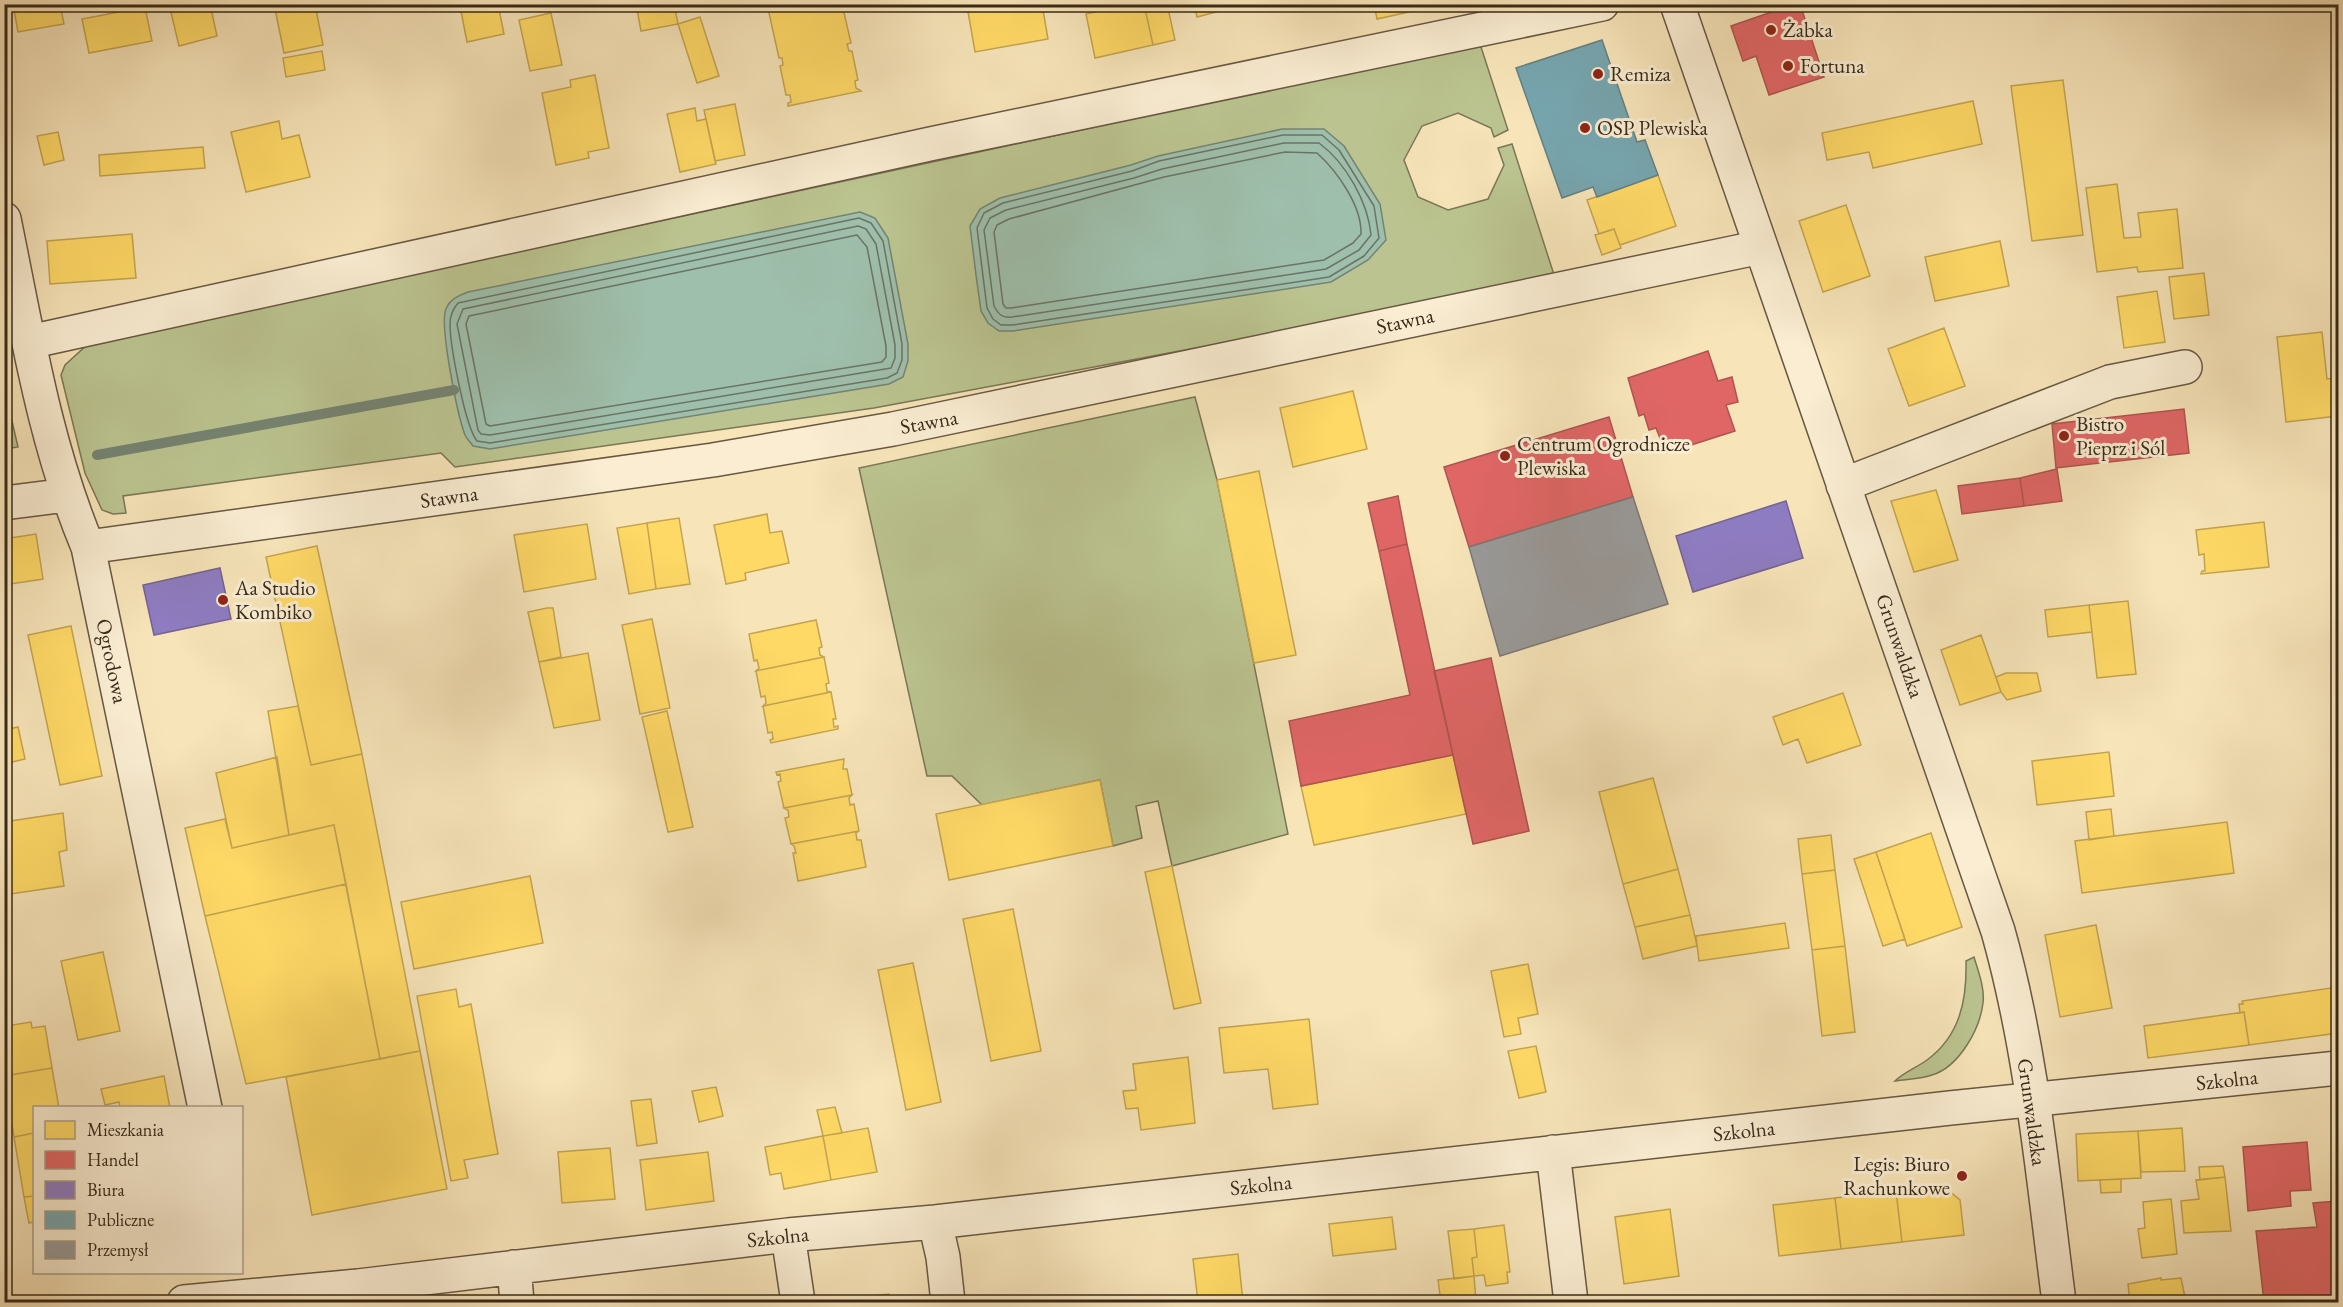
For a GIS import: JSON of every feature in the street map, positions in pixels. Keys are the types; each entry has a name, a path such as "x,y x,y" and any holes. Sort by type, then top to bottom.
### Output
{"street":[{"path":"29,342 930,144 1602,4"},
{"name":"Grunwaldzka","path":"1677,4 1998,931 2015,1002 2032,1100 2059,1302"},
{"name":"Ogrodowa","path":"4,219 46,425 66,495 88,547 205,1106"},
{"name":"Stawna","path":"88,547 713,460 904,427 1761,247"},
{"path":"1844,484 2110,382 2185,367"},
{"path":"4,503 66,495"},
{"name":"Szkolna","path":"184,1302 242,1284 359,1294 514,1267 788,1235 935,1222 1554,1152 2338,1068"},
{"path":"1554,1152 1571,1302"},
{"path":"935,1222 944,1257 948,1302"},
{"path":"788,1235 798,1302"},
{"path":"514,1267 517,1302"}],"green space":[{"path":"1480,44 1508,130 1494,137 1491,128 1458,113 1422,126 1404,160 1418,197 1448,210 1488,199 1504,165 1498,148 1512,144 1556,281 874,408 455,467 441,453 123,496 126,513 113,514 102,510 85,473 61,375 65,365 88,344"},
{"path":"4,387 18,447 5,449 4,449"},
{"path":"1195,397 1217,480 1288,834 1172,866 1158,801 1136,806 1142,838 1113,846 1100,780 982,805 952,776 927,776 859,468"},
{"path":"1974,957 1982,986 1983,1003 1978,1024 1966,1046 1959,1056 1942,1071 1923,1077 1895,1081 1927,1060 1947,1040 1963,1003 1966,961"}],"water":[{"path":"1282,129 1324,129 1344,146 1380,204 1386,240 1368,260 1331,282 1013,331 999,331 988,323 981,311 970,226 980,209 1000,198 1158,156"},
{"path":"860,212 875,218 888,238 908,344 908,361 903,377 889,384 490,449 473,446 466,436 454,391 445,333 446,309 458,296 468,292"}],"building: Mieszkania":[{"path":"13,4 60,4 64,24 18,32"},
{"path":"169,4 210,4 217,36 179,46"},
{"path":"274,4 315,4 323,45 284,53"},
{"path":"498,4 504,34 467,42 460,6"},
{"path":"636,4 674,4 678,24 641,31"},
{"path":"767,4 842,4 851,43 847,44 849,51 852,51 858,80 855,81 856,88 861,91 788,106 791,102 790,95 786,95 780,66 783,65 782,58 779,58"},
{"path":"974,4 1042,4 1048,39 975,52 967,6"},
{"path":"1129,4 1144,4 1153,45 1095,58 1086,14"},
{"path":"1144,4 1167,4 1175,40 1153,45"},
{"path":"1194,4 1246,4 1197,17"},
{"path":"1374,4 1445,4 1377,19"},
{"path":"145,7 152,41 89,53 82,19"},
{"path":"551,13 562,65 530,71 519,20"},
{"path":"700,17 719,76 697,83 678,24"},
{"path":"322,51 325,70 286,77 283,58"},
{"path":"595,75 609,148 588,152 589,158 556,165 542,93 571,87 570,80"},
{"path":"2063,80 2083,235 2032,241 2011,86"},
{"path":"1973,101 1982,144 1873,168 1869,152 1827,160 1822,133"},
{"path":"735,104 745,155 715,161 704,110"},
{"path":"695,108 697,121 706,119 716,164 680,172 667,114"},
{"path":"279,121 282,139 299,135 310,177 246,192 231,132"},
{"path":"58,132 64,160 44,165 37,136"},
{"path":"203,147 205,168 100,176 99,155"},
{"path":"1658,175 1676,226 1620,245 1614,229 1599,234 1587,200"},
{"path":"2117,184 2124,238 2141,237 2138,213 2177,209 2183,268 2138,272 2137,267 2097,272 2086,188"},
{"path":"1846,205 1870,276 1823,292 1799,221"},
{"path":"1614,229 1621,248 1602,255 1595,235"},
{"path":"132,234 136,278 50,284 47,241"},
{"path":"2000,241 2009,286 1935,301 1925,257"},
{"path":"2204,273 2209,315 2174,319 2169,277"},
{"path":"2157,291 2165,342 2124,348 2117,297"},
{"path":"1944,328 1965,386 1909,406 1888,349"},
{"path":"2322,332 2327,379 2338,378 2338,416 2286,422 2277,337"},
{"path":"1353,391 1367,449 1293,467 1280,408"},
{"path":"1259,471 1296,655 1254,663 1217,480"},
{"path":"1936,490 1958,560 1914,572 1891,501"},
{"path":"767,514 770,533 782,531 789,563 745,573 746,580 726,584 714,525"},
{"path":"679,518 690,584 656,589 647,523"},
{"path":"2264,522 2269,567 2201,574 2205,571 2204,554 2199,555 2196,530"},
{"path":"647,523 656,589 629,594 617,528"},
{"path":"587,524 596,579 524,592 514,535"},
{"path":"36,534 43,579 4,585 4,539"},
{"path":"317,546 362,754 311,765 266,557"},
{"path":"2128,601 2136,674 2097,678 2089,605"},
{"path":"2089,605 2092,632 2048,637 2045,610"},
{"path":"553,608 561,657 539,662 528,612"},
{"path":"652,619 670,708 640,714 622,625"},
{"path":"816,620 822,647 819,648 820,655 824,657 756,671 759,668 757,660 754,661 749,634"},
{"path":"71,626 102,776 60,785 28,635"},
{"path":"1981,635 2001,692 1960,705 1941,650"},
{"path":"588,653 600,720 554,728 539,662"},
{"path":"824,657 829,683 826,684 827,691 831,692 763,706 766,703 765,696 761,697 756,671"},
{"path":"2006,673 2037,673 2041,691 2007,700 2001,692 1996,677"},
{"path":"831,692 836,719 833,719 834,727 838,726 838,729 771,743 772,732 768,733 763,706"},
{"path":"1843,693 1861,745 1807,763 1798,739 1783,745 1773,717"},
{"path":"298,706 311,765 362,754 420,1051 380,1059 334,825 289,835 268,711"},
{"path":"667,711 693,827 668,832 642,717"},
{"path":"18,727 25,759 4,764 4,730"},
{"path":"2109,752 2114,796 2037,805 2032,761"},
{"path":"1453,755 1466,814 1314,845 1301,786"},
{"path":"277,757 289,835 232,848 216,773"},
{"path":"844,759 843,769 847,769 852,795 784,808 778,782 781,781 780,774 777,775 776,772"},
{"path":"1653,778 1678,869 1623,884 1599,792"},
{"path":"1100,780 1113,846 949,880 936,814"},
{"path":"852,795 849,798 850,805 854,804 859,831 791,844 785,818 789,817 788,810 784,808"},
{"path":"2111,809 2114,836 2089,840 2086,812"},
{"path":"63,813 67,850 59,852 64,886 4,895 4,822"},
{"path":"225,819 232,848 334,825 346,884 205,916 185,828"},
{"path":"2227,822 2234,873 2082,893 2075,841"},
{"path":"859,831 856,833 857,840 861,840 866,867 798,881 793,853 796,853 791,844"},
{"path":"1931,833 1962,927 1907,946 1876,852"},
{"path":"1831,835 1835,870 1802,874 1798,839"},
{"path":"1876,852 1905,939 1883,946 1854,859"},
{"path":"1172,866 1201,1003 1174,1009 1145,872"},
{"path":"1678,869 1690,915 1635,927 1623,884"},
{"path":"1835,870 1845,946 1812,950 1802,874"},
{"path":"530,876 543,943 414,969 401,902"},
{"path":"346,884 380,1059 246,1084 205,916"},
{"path":"1013,909 1041,1051 991,1061 963,919"},
{"path":"1690,915 1697,946 1643,959 1635,927"},
{"path":"1785,923 1789,948 1699,961 1696,936"},
{"path":"2096,925 2112,1008 2060,1017 2045,935"},
{"path":"1845,946 1855,1032 1822,1036 1812,950"},
{"path":"103,952 120,1031 78,1040 61,961"},
{"path":"913,963 941,1102 906,1110 878,970"},
{"path":"1528,964 1538,1014 1518,1018 1521,1034 1504,1037 1491,971"},
{"path":"2338,987 2338,1033 2249,1045 2244,1012 2240,1013 2239,1004 2243,1004 2242,1001"},
{"path":"456,989 459,1007 471,1004 498,1154 464,1160 468,1178 451,1181 417,996"},
{"path":"2244,1012 2249,1045 2148,1058 2144,1026"},
{"path":"1309,1019 1318,1104 1273,1109 1268,1069 1224,1073 1219,1028"},
{"path":"31,1022 32,1028 45,1026 52,1068 4,1076 4,1050 9,1049 5,1026"},
{"path":"1536,1046 1546,1092 1519,1098 1508,1051"},
{"path":"420,1051 447,1189 312,1215 286,1077"},
{"path":"1188,1057 1195,1123 1141,1130 1138,1108 1126,1109 1123,1091 1136,1090 1133,1064"},
{"path":"52,1068 59,1106 33,1106 33,1133 14,1137 4,1076"},
{"path":"164,1076 170,1106 120,1106 119,1102 105,1105 101,1089"},
{"path":"716,1087 723,1116 699,1122 692,1091"},
{"path":"651,1099 657,1143 637,1146 631,1101"},
{"path":"835,1107 842,1133 823,1136 817,1110"},
{"path":"868,1128 877,1172 831,1180 823,1136"},
{"path":"2182,1128 2185,1171 2141,1172 2138,1131"},
{"path":"2138,1131 2141,1178 2078,1181 2076,1134"},
{"path":"33,1133 33,1196 24,1197 14,1137"},
{"path":"823,1136 831,1180 784,1189 781,1173 770,1175 765,1147"},
{"path":"610,1148 615,1199 562,1203 558,1152"},
{"path":"708,1152 714,1201 646,1210 640,1160"},
{"path":"2223,1166 2225,1177 2200,1180 2199,1167"},
{"path":"2225,1177 2231,1231 2184,1233 2181,1201 2199,1199 2196,1180"},
{"path":"2121,1179 2121,1192 2101,1193 2100,1180"},
{"path":"1943,1186 1960,1200 1964,1235 1902,1242 1896,1191"},
{"path":"1896,1191 1902,1242 1841,1249 1835,1198"},
{"path":"33,1196 33,1222 29,1223 24,1197"},
{"path":"1835,1198 1841,1249 1779,1256 1773,1205"},
{"path":"2171,1199 2177,1254 2142,1258 2138,1229 2145,1228 2143,1202"},
{"path":"1670,1209 1679,1276 1624,1284 1615,1217"},
{"path":"1392,1217 1396,1249 1333,1256 1329,1224"},
{"path":"1504,1225 1510,1272 1507,1272 1508,1283 1486,1286 1484,1275 1474,1276 1472,1258 1477,1257 1474,1229"},
{"path":"1474,1229 1477,1257 1472,1258 1474,1276 1454,1279 1448,1231"},
{"path":"1238,1254 1243,1302 1198,1302 1193,1259"},
{"path":"1474,1276 1476,1302 1441,1302 1438,1280"},
{"path":"2161,1278 2161,1280 2181,1278 2186,1302 2130,1302 2128,1284"},
{"path":"889,1294 890,1302 840,1302 840,1299"}],"building: Handel":[{"path":"1800,4 1824,77 1769,95 1756,56 1743,61 1731,26"},
{"path":"1708,351 1718,381 1732,377 1738,402 1726,405 1735,431 1666,453 1656,428 1649,430 1644,414 1639,416 1628,378"},
{"path":"2184,409 2189,453 2056,468 2052,424"},
{"path":"1609,417 1633,497 1469,547 1444,467"},
{"path":"2057,469 2062,501 2024,506 2020,478"},
{"path":"2020,478 2024,506 1962,514 1958,486"},
{"path":"1398,496 1407,544 1379,551 1368,503"},
{"path":"1407,544 1453,755 1301,786 1289,721 1410,695 1379,551"},
{"path":"1491,658 1529,831 1473,844 1434,671"},
{"path":"2307,1142 2311,1190 2290,1191 2291,1206 2248,1211 2243,1147"},
{"path":"2338,1201 2338,1302 2264,1302 2256,1231 2317,1227 2313,1203"}],"building: Biura":[{"path":"1786,501 1803,558 1693,592 1676,536"},
{"path":"220,568 231,619 154,635 143,585"}],"building: Publiczne":[{"name":"OSP Plewiska","path":"1602,40 1637,142 1645,140 1658,175 1597,197 1593,187 1562,198 1516,68"}],"building: Przemysł":[{"path":"1633,497 1668,604 1500,656 1469,547"}],"waterway":[{"path":"97,455 454,390"}],"place":[{"name":"Żabka","path":"1771,30"},
{"name":"Fortuna","path":"1788,66"},
{"name":"Remiza","path":"1598,74"},
{"name":"OSP Plewiska","path":"1585,128"},
{"name":"Bistro Pieprz i Sól","path":"2064,436"},
{"name":"Centrum Ogrodnicze Plewiska","path":"1505,456"},
{"name":"Aa Studio Kombiko","path":"223,600"},
{"name":"Legis: Biuro Rachunkowe","path":"1962,1176"}]}
